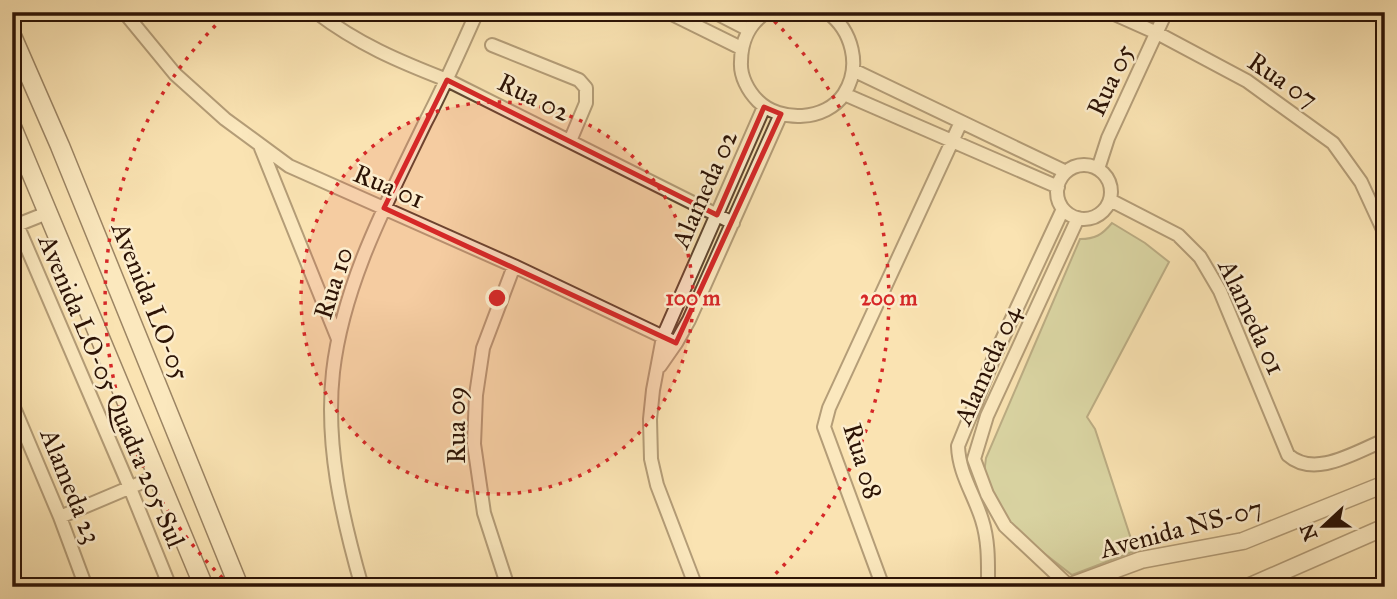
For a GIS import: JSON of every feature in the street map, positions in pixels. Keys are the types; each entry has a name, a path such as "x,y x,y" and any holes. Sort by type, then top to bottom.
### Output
{"main road":[{"name":"Avenida LO-05","path":"12,36 60,146 239,587"},
{"path":"12,127 204,587"}],"street":[{"name":"Rua 01","path":"124,12 175,75 261,147 289,166 514,266 677,343"},
{"name":"Rua 02","path":"316,12 347,35 447,80 733,223"},
{"name":"Rua 10","path":"362,587 346,530 333,462 333,374 338,339 358,271 384,208 477,12"},
{"path":"668,12 741,48"},
{"path":"714,12 749,30"},
{"path":"767,12 749,30 741,48 740,66 745,83 764,107 781,114 804,117 821,112 844,94 853,71 849,38 841,24 828,13"},
{"name":"Rua 07","path":"1110,12 1247,80 1333,143 1361,182 1385,234"},
{"name":"Rua 05","path":"1098,169 1108,138 1166,12"},
{"path":"492,45 579,80 586,88 586,103 570,141"},
{"path":"853,71 1066,172"},
{"path":"844,94 1058,187"},
{"name":"Alameda 02","path":"696,587 665,507 651,459 650,419 657,369 663,337 764,107"},
{"name":"Alameda 02","path":"657,369 677,343 781,114"},
{"name":"Rua 08","path":"883,587 824,427 829,408 961,122"},
{"path":"261,147 338,339"},
{"path":"1081,165 1098,169 1109,182 1110,200 1101,214 1086,219 1077,218 1063,209 1058,187 1066,172 1081,165"},
{"name":"Alameda 01","path":"1110,200 1178,235 1200,257 1220,291 1288,455 1303,465 1316,465 1328,463 1385,440"},
{"name":"Alameda 04","path":"988,587 987,538 982,518 958,461 958,446 977,397 1063,209"},
{"path":"14,222 47,213"},
{"name":"Alameda 04","path":"1069,587 1005,526 987,494 974,459 987,416 1077,218"},
{"name":"Avenida LO-05 Quadra 205 Sul","path":"14,222 130,488 170,587"},
{"name":"Rua 09","path":"508,587 484,513 474,444 476,395 483,348 514,266"},
{"path":"1028,285 1045,293"},
{"path":"1019,304 1036,311"},
{"name":"Alameda 23","path":"12,403 86,587"},
{"path":"60,517 157,476"},
{"name":"Avenida NS-07","path":"1069,587 1141,560 1244,541 1385,484"},
{"path":"1248,587 1385,527"}],"highlighted area":[{"path":"447,80 717,215 764,107 781,114 676,343 384,208"}],"green space":[{"path":"1112,223 1145,243 1169,262 1087,417 1095,429 1135,551 1072,575 1001,520 983,482 986,458 1080,239 1098,235"}]}
